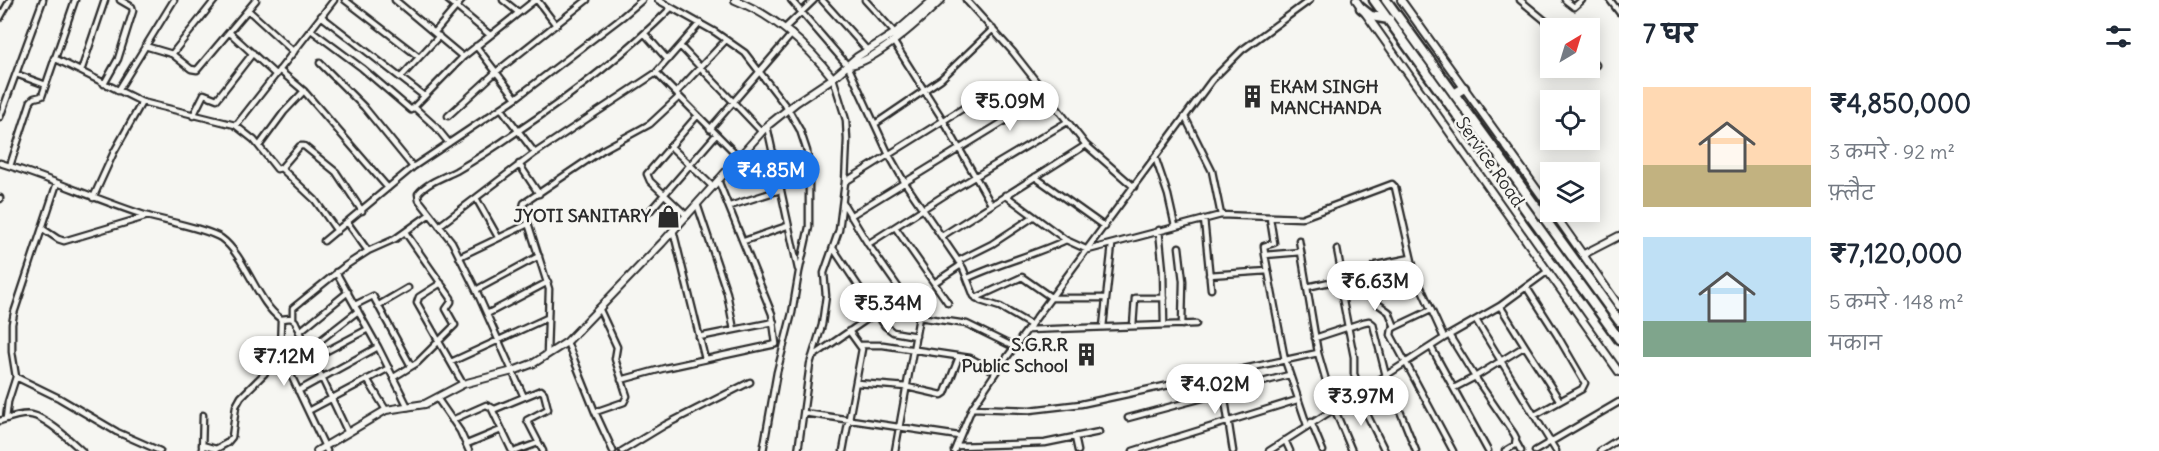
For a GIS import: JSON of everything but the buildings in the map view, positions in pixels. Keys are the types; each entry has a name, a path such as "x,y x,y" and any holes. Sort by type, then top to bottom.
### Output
{"highway":[{"path":"1374,0 1619,339"},
{"path":"1386,0 1619,321"},
{"path":"1358,4 1371,16 1389,19"},
{"path":"1454,94 1464,88"}],"street":[{"path":"0,18 10,0"},
{"path":"0,117 43,0"},
{"path":"10,166 31,101 42,96 75,0"},
{"path":"81,71 105,0"},
{"path":"104,84 118,59 133,11 132,7 120,0"},
{"path":"118,91 174,0"},
{"path":"172,54 216,0"},
{"path":"145,46 172,54 191,69 197,70 256,0"},
{"path":"235,125 334,0"},
{"path":"345,0 419,57"},
{"path":"395,0 463,57"},
{"path":"448,0 490,35"},
{"path":"400,78 419,57 462,0"},
{"path":"503,0 518,12"},
{"path":"311,30 362,68 408,109 414,107 463,57 536,0 556,25"},
{"path":"448,116 496,72 587,0"},
{"path":"324,241 413,167 516,98 642,0"},
{"path":"658,0 700,23 745,53 788,109 802,136 809,168 810,220 763,451"},
{"path":"735,0 745,2 785,28 812,51 833,78 846,120 846,182 839,230 824,273 826,296 822,325 812,357 798,451 803,451"},
{"path":"791,0 848,66 889,155 905,183 960,263 976,298 1000,307 1029,328 1196,324"},
{"path":"785,28 813,0"},
{"path":"822,0 868,51"},
{"path":"865,0 895,33"},
{"path":"920,0 926,7"},
{"path":"317,451 326,449 386,410 421,406 463,384 513,371 548,355 567,342 687,216 761,131 796,102 822,87 895,33 933,0"},
{"path":"848,66 855,65 893,41 941,0"},
{"path":"966,0 993,29 1086,145 1134,187"},
{"path":"1099,432 1045,442 955,448 972,408 996,372 1212,80 1242,50 1310,0"},
{"name":"Service Road","path":"1401,0 1540,193"},
{"path":"1520,0 1542,18"},
{"path":"1565,0 1576,7 1582,0"},
{"path":"1610,0 1619,12"},
{"name":"Service Road","path":"1358,4 1619,372"},
{"path":"524,397 452,242 419,200 418,194 422,188 457,170 519,131 645,34 670,8"},
{"path":"248,10 294,52"},
{"path":"321,16 424,96"},
{"path":"440,226 535,153 656,73 700,23"},
{"path":"875,124 925,91 993,29"},
{"path":"229,32 304,92 388,188"},
{"path":"645,34 668,60"},
{"path":"710,129 792,34"},
{"path":"548,355 548,282 523,205 604,149 650,124 726,40"},
{"path":"893,41 943,120 991,204"},
{"path":"476,46 516,98"},
{"path":"680,46 761,131"},
{"path":"193,116 204,94 217,99 253,53"},
{"path":"54,58 142,102 235,125 259,146 276,168 281,168 315,200 338,231"},
{"path":"320,63 364,107 413,167"},
{"path":"656,73 739,157"},
{"path":"16,74 46,85"},
{"path":"846,182 996,88 1001,91 1016,116"},
{"path":"259,146 284,112 304,92"},
{"path":"850,216 1047,95"},
{"path":"93,198 114,152 142,102"},
{"path":"414,107 450,143"},
{"path":"501,108 535,153"},
{"path":"687,216 650,181 647,174 697,116"},
{"path":"1185,117 1212,171 1221,215"},
{"path":"868,244 1067,122"},
{"path":"767,126 777,164 787,226 799,272"},
{"path":"649,212 716,135"},
{"path":"942,236 1086,145"},
{"path":"281,168 300,146 304,146 336,172 362,211"},
{"path":"670,146 713,187"},
{"path":"1155,157 1170,201 1175,226"},
{"path":"0,163 93,198 212,234 223,240 248,273 272,312 281,319 293,318"},
{"path":"519,165 538,194"},
{"path":"1035,177 1105,227"},
{"path":"718,180 744,241 774,322 776,344"},
{"path":"3,420 16,376 12,352 12,324 57,183"},
{"path":"1005,195 1066,240 1088,250 1221,215 1301,218 1392,184 1395,187 1419,285 1431,310 1514,434 1521,451"},
{"path":"730,206 780,190"},
{"path":"476,198 498,237"},
{"path":"843,203 868,244 919,317 895,451"},
{"path":"697,204 727,293 734,330"},
{"path":"348,433 293,318 293,308 336,272 368,251 387,244 430,214"},
{"path":"43,229 64,241 148,216"},
{"path":"934,283 960,263 1033,217"},
{"path":"1270,218 1274,243 1264,246 1284,360 1297,400 1323,451"},
{"path":"1204,219 1211,289"},
{"path":"347,222 368,251"},
{"name":"Service Road","path":"1561,222 1619,306"},
{"path":"459,257 528,224"},
{"path":"744,241 787,226"},
{"path":"894,227 948,303"},
{"path":"674,230 705,359"},
{"path":"1159,230 1164,325"},
{"path":"394,378 420,360 455,325 446,309 452,302 451,298 405,232"},
{"path":"1584,254 1619,236"},
{"path":"968,278 989,268 1022,259 1066,240"},
{"path":"1299,240 1318,354 1334,408 1352,451"},
{"path":"1103,327 1112,245"},
{"path":"1179,247 1183,281 1182,325"},
{"path":"833,248 889,329 916,336"},
{"path":"1337,249 1347,328 1354,357 1354,374 1359,393 1384,451"},
{"path":"1265,255 1301,252"},
{"path":"476,290 539,256"},
{"path":"1307,287 1371,273 1376,265 1411,258"},
{"path":"1209,275 1268,271"},
{"path":"1269,451 1406,362 1500,306 1548,271"},
{"path":"336,272 408,406"},
{"path":"1371,273 1378,304 1389,312 1395,327"},
{"path":"976,298 1022,277 1052,298 1105,298"},
{"path":"487,314 548,282"},
{"path":"441,283 419,297 417,301 463,384"},
{"path":"379,305 408,288"},
{"path":"1527,288 1584,383 1582,389 1535,415"},
{"path":"300,332 348,292"},
{"path":"355,305 372,295 411,366"},
{"path":"1133,326 1135,298 1164,298"},
{"path":"1500,306 1560,402"},
{"path":"595,412 626,400 627,394 615,359 617,346 598,307"},
{"path":"1431,310 1395,327 1391,332 1392,338 1454,451"},
{"path":"308,350 358,311"},
{"path":"812,357 876,313"},
{"path":"919,317 967,324 1014,347"},
{"path":"451,362 547,318"},
{"path":"281,319 280,352 326,449"},
{"path":"1476,320 1556,451"},
{"path":"1315,338 1366,321 1373,324 1386,376 1416,451"},
{"path":"699,337 774,322"},
{"path":"289,371 368,329"},
{"path":"843,451 862,349 849,331"},
{"path":"567,342 595,412 614,451"},
{"path":"621,380 705,359 784,343"},
{"path":"860,345 883,345 974,359 996,372"},
{"path":"1454,388 1525,346"},
{"path":"298,391 378,347"},
{"path":"1431,347 1488,451"},
{"path":"202,445 216,449 227,443 232,436 238,402 264,374 280,352"},
{"path":"972,408 1030,410 1055,408 1318,354"},
{"path":"856,383 907,387 944,394 959,357"},
{"path":"308,411 389,368"},
{"path":"1221,374 1233,451"},
{"path":"1128,417 1289,375"},
{"path":"16,376 117,432 160,451"},
{"path":"367,379 386,410"},
{"path":"622,451 665,425 750,382"},
{"path":"452,420 486,405 495,409 542,391 548,408 527,420 543,451"},
{"path":"437,398 470,451"},
{"path":"1133,451 1152,448 1227,421 1297,400"},
{"path":"1535,451 1619,402"},
{"path":"491,407 514,451 538,443"},
{"path":"0,409 6,412"},
{"path":"804,413 959,436"},
{"path":"3,420 22,415 37,417 82,451"},
{"path":"202,451 203,415"},
{"path":"467,444 501,430"},
{"path":"1075,437 1078,451"},
{"path":"1600,451 1619,439"},
{"path":"1285,440 1290,451"},
{"path":"1045,442 1047,451"},
{"path":"1505,451 1516,442"},
{"path":"1016,444 1016,451"}],"place":[{"name":"EKAM SINGH MANCHANDA","path":"1252,97"},
{"name":"JYOTI SANITARY","path":"669,216"},
{"name":"S.G.R.R Public School","path":"1086,355"}]}
